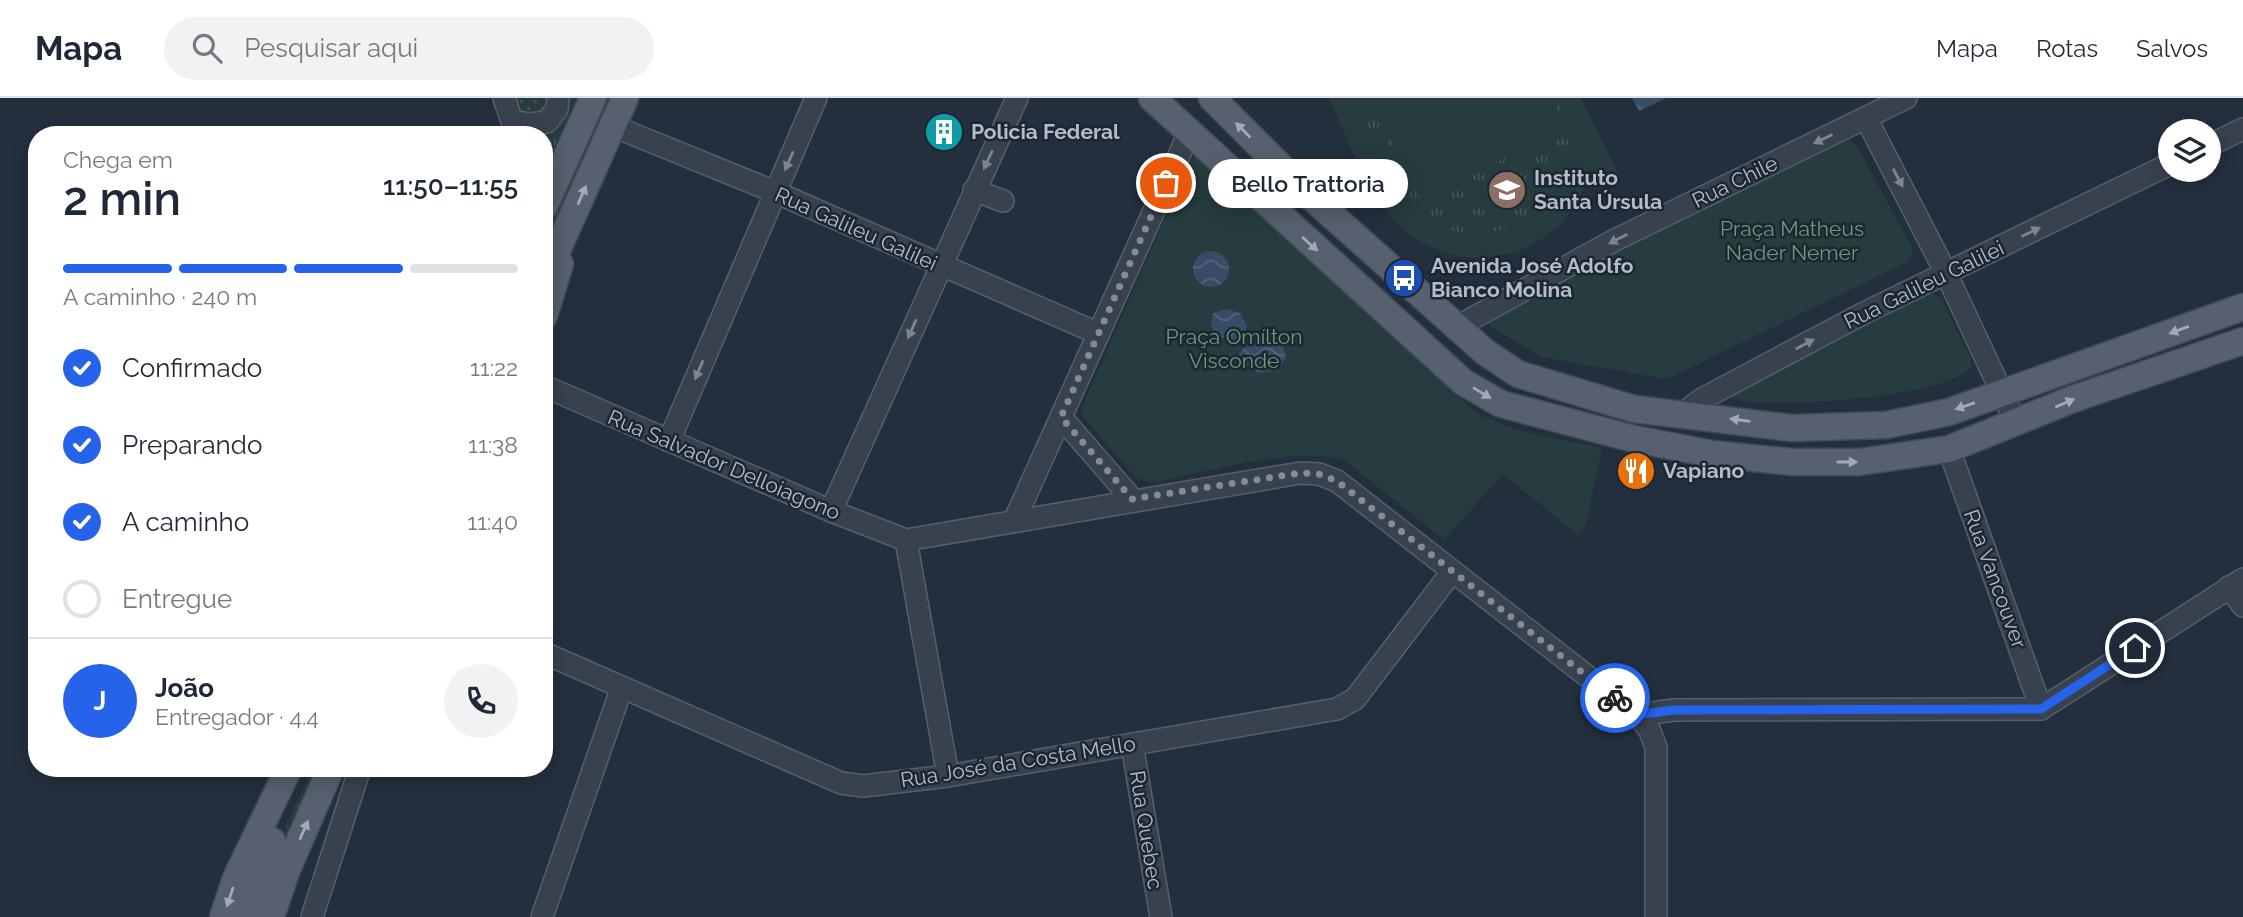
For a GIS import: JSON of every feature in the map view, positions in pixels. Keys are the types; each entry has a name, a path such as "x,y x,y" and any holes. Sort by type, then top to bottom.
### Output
{"main road":[{"path":"553,187 593,98"},
{"path":"553,260 625,98"},
{"path":"1152,98 1463,382 1501,404 1630,438 1712,454 1793,461 1858,462 1949,449 2073,399 2243,341"},
{"path":"1212,98 1308,195 1404,278 1455,328 1518,374 1612,403 1792,428 1886,425 1949,412 2243,307"},
{"path":"1286,222 1308,195"},
{"path":"553,288 560,266 562,239"},
{"path":"1792,428 1793,461"},
{"path":"223,917 236,878 285,777"},
{"path":"245,917 262,864 298,777"},
{"path":"271,917 286,872 327,777"}],"street":[{"path":"504,98 513,126"},
{"path":"522,126 547,122 557,109 558,98"},
{"path":"669,441 816,98"},
{"path":"831,511 939,266 1017,98"},
{"name":"Rua Chile","path":"1455,328 1613,241 1906,98"},
{"path":"1866,118 1946,273 2016,423"},
{"name":"Rua Galileu Galilei","path":"613,126 775,192 1097,333"},
{"path":"2221,140 2243,129"},
{"path":"1016,519 1097,333 1189,133"},
{"name":"Rua Galileu Galilei","path":"1682,414 1802,345 2158,170"},
{"path":"974,190 1003,201"},
{"name":"Rua Salvador Delloiagono","path":"553,390 831,511 906,540"},
{"path":"1061,417 1132,499"},
{"name":"Rua Vancouver","path":"1949,449 2041,709"},
{"path":"948,776 906,540 1132,499 1300,473 1319,474 1337,481 1451,573 1637,715 1649,729 1656,747 1656,917"},
{"name":"Rua José da Costa Mello","path":"553,657 841,783 863,786 948,776 1337,709 1355,699 1451,573"},
{"path":"1637,715 1674,710 2041,709 2236,583 2243,606"},
{"path":"542,917 622,687"},
{"name":"Rua Quebec","path":"1132,744 1161,917"},
{"path":"312,917 357,777"}],"green space":[{"path":"512,98 551,98 545,116 521,113"},
{"path":"567,98 578,98 553,154 553,126 545,126 564,115 570,102"},
{"path":"605,98 612,98 553,234 553,216"},
{"path":"1328,98 1354,98 1390,175 1408,202 1419,213 1444,228 1472,233 1500,230 1526,219 1548,202 1564,179 1571,152 1567,122 1555,98 1581,98 1621,178 1600,188 1590,169 1570,212 1549,234 1529,246 1507,254 1484,257 1461,256 1438,250 1417,240 1387,212 1359,164"},
{"path":"1354,98 1555,98 1567,122 1571,152 1564,179 1548,202 1526,219 1500,230 1472,233 1444,228 1419,213 1399,189"},
{"path":"1371,98 1537,98 1555,134 1421,199"},
{"name":"Praça Matheus Nader Nemer","path":"1850,140 1856,145 1912,247 1912,255 1904,264 1666,379 1542,357 1491,327 1487,319 1493,311 1840,141"},
{"name":"Praça Omílton Visconde","path":"1196,156 1202,158 1449,390 1480,415 1520,431 1602,448 1586,524 1578,535 1503,474 1444,540 1346,461 1327,457 1303,456 1250,462 1152,483 1136,478 1083,416 1083,405 1190,161"},
{"path":"1931,292 1941,298 1970,357 1972,367 1956,378 1928,387 1852,399 1774,403 1743,401 1723,396 1919,293"},
{"path":"308,777 314,777 271,878 275,851"}],"water":[{"path":"1632,98 1666,98 1639,111"},
{"path":"1211,251 1224,256 1229,269 1224,282 1211,287 1198,282 1193,269 1198,256"},
{"path":"1226,309 1240,313 1247,326 1243,337 1235,342 1216,335 1211,324 1213,313"},
{"path":"1265,342 1283,346 1286,358 1277,370 1260,373 1237,361 1247,346"}],"way so far":[{"path":"1166,183 1061,417 1132,499 1300,473 1319,474 1337,481 1451,573 1615,698"}],"place":[{"name":"Policia Federal","path":"944,132"},
{"name":"Bello Trattoria","path":"1166,183"},
{"name":"Instituto Santa Úrsula","path":"1507,190"},
{"name":"Avenida José Adolfo Bianco Molina","path":"1404,278"},
{"name":"Vapiano","path":"1636,471"}],"route":[{"path":"1615,698 1637,715 1674,710 2041,709 2135,648"}]}
